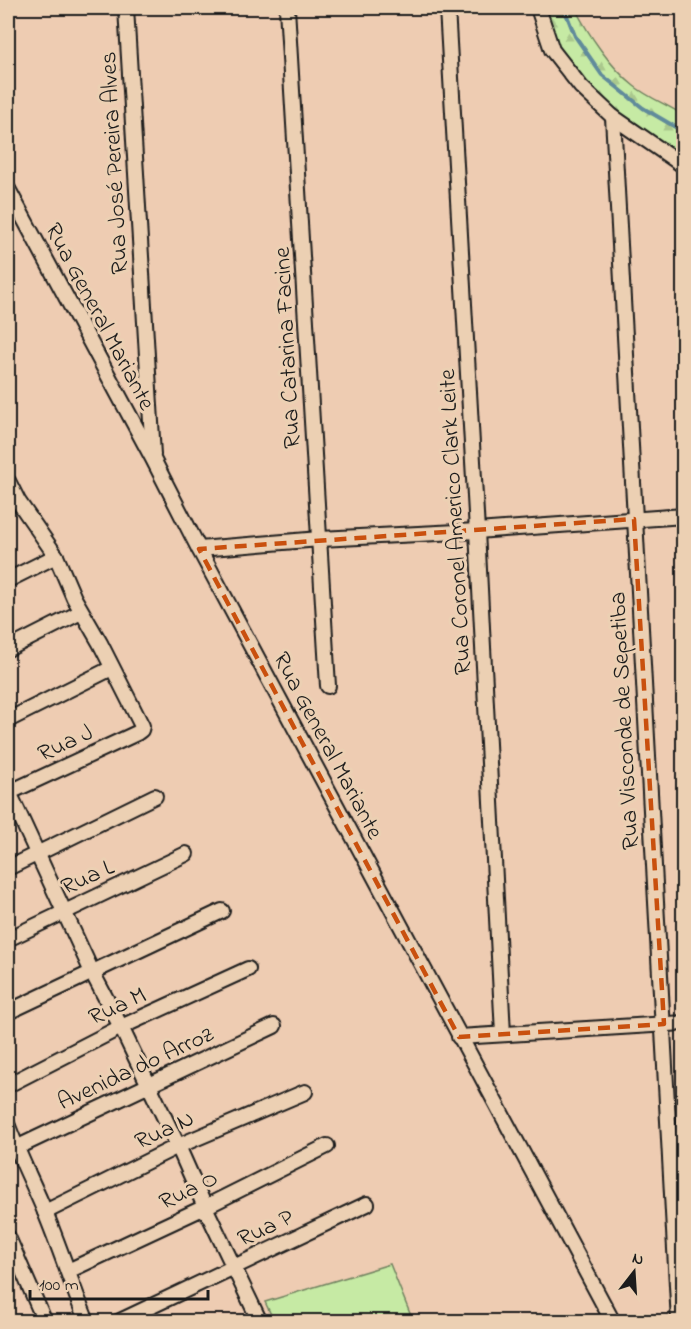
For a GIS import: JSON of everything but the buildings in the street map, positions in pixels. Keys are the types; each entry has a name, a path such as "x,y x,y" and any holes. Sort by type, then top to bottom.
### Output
{"street":[{"name":"Rua José Pereira Alves","path":"126,8 153,459"},
{"name":"Rua Catarina Facine","path":"287,8 328,686"},
{"name":"Rua Coronel Americo Clark Leite","path":"447,8 503,1034"},
{"path":"538,8 552,50 581,87 613,117 684,166"},
{"name":"Rua Visconde de Sepetiba","path":"613,117 679,1322"},
{"name":"Rua General Mariante","path":"8,189 613,1322"},
{"path":"8,481 13,504 56,556 74,598 112,668 8,720"},
{"path":"199,549 684,516"},
{"path":"8,580 56,556"},
{"path":"8,649 81,612"},
{"name":"Rua J","path":"8,792 141,730 142,726 112,668"},
{"path":"8,792 260,1322"},
{"path":"8,868 155,796"},
{"name":"Rua L","path":"8,939 186,854"},
{"path":"8,1012 222,911"},
{"name":"Rua M","path":"8,1085 121,1028 248,969"},
{"path":"459,1036 684,1023"},
{"name":"Avenida do Arroz","path":"16,1148 274,1026"},
{"name":"Rua N","path":"45,1212 178,1146 304,1092"},
{"path":"8,1126 45,1212 87,1322"},
{"name":"Rua O","path":"68,1271 205,1207 327,1146"},
{"name":"Rua P","path":"118,1322 367,1204"},
{"path":"8,1237 45,1322"}],"highlighted area":[{"path":"634,519 664,1024 459,1037 199,549"}],"green space":[{"path":"545,8 563,8 574,36 602,76 643,109 683,133 683,159 637,129 593,94 561,53"},
{"path":"565,8 575,8 586,29 625,79 683,115 683,132 643,107 602,74 576,36"},
{"path":"390,1264 413,1321 274,1321 265,1302"}],"waterway":[{"path":"564,8 575,36 602,75 643,108 684,132"}]}
